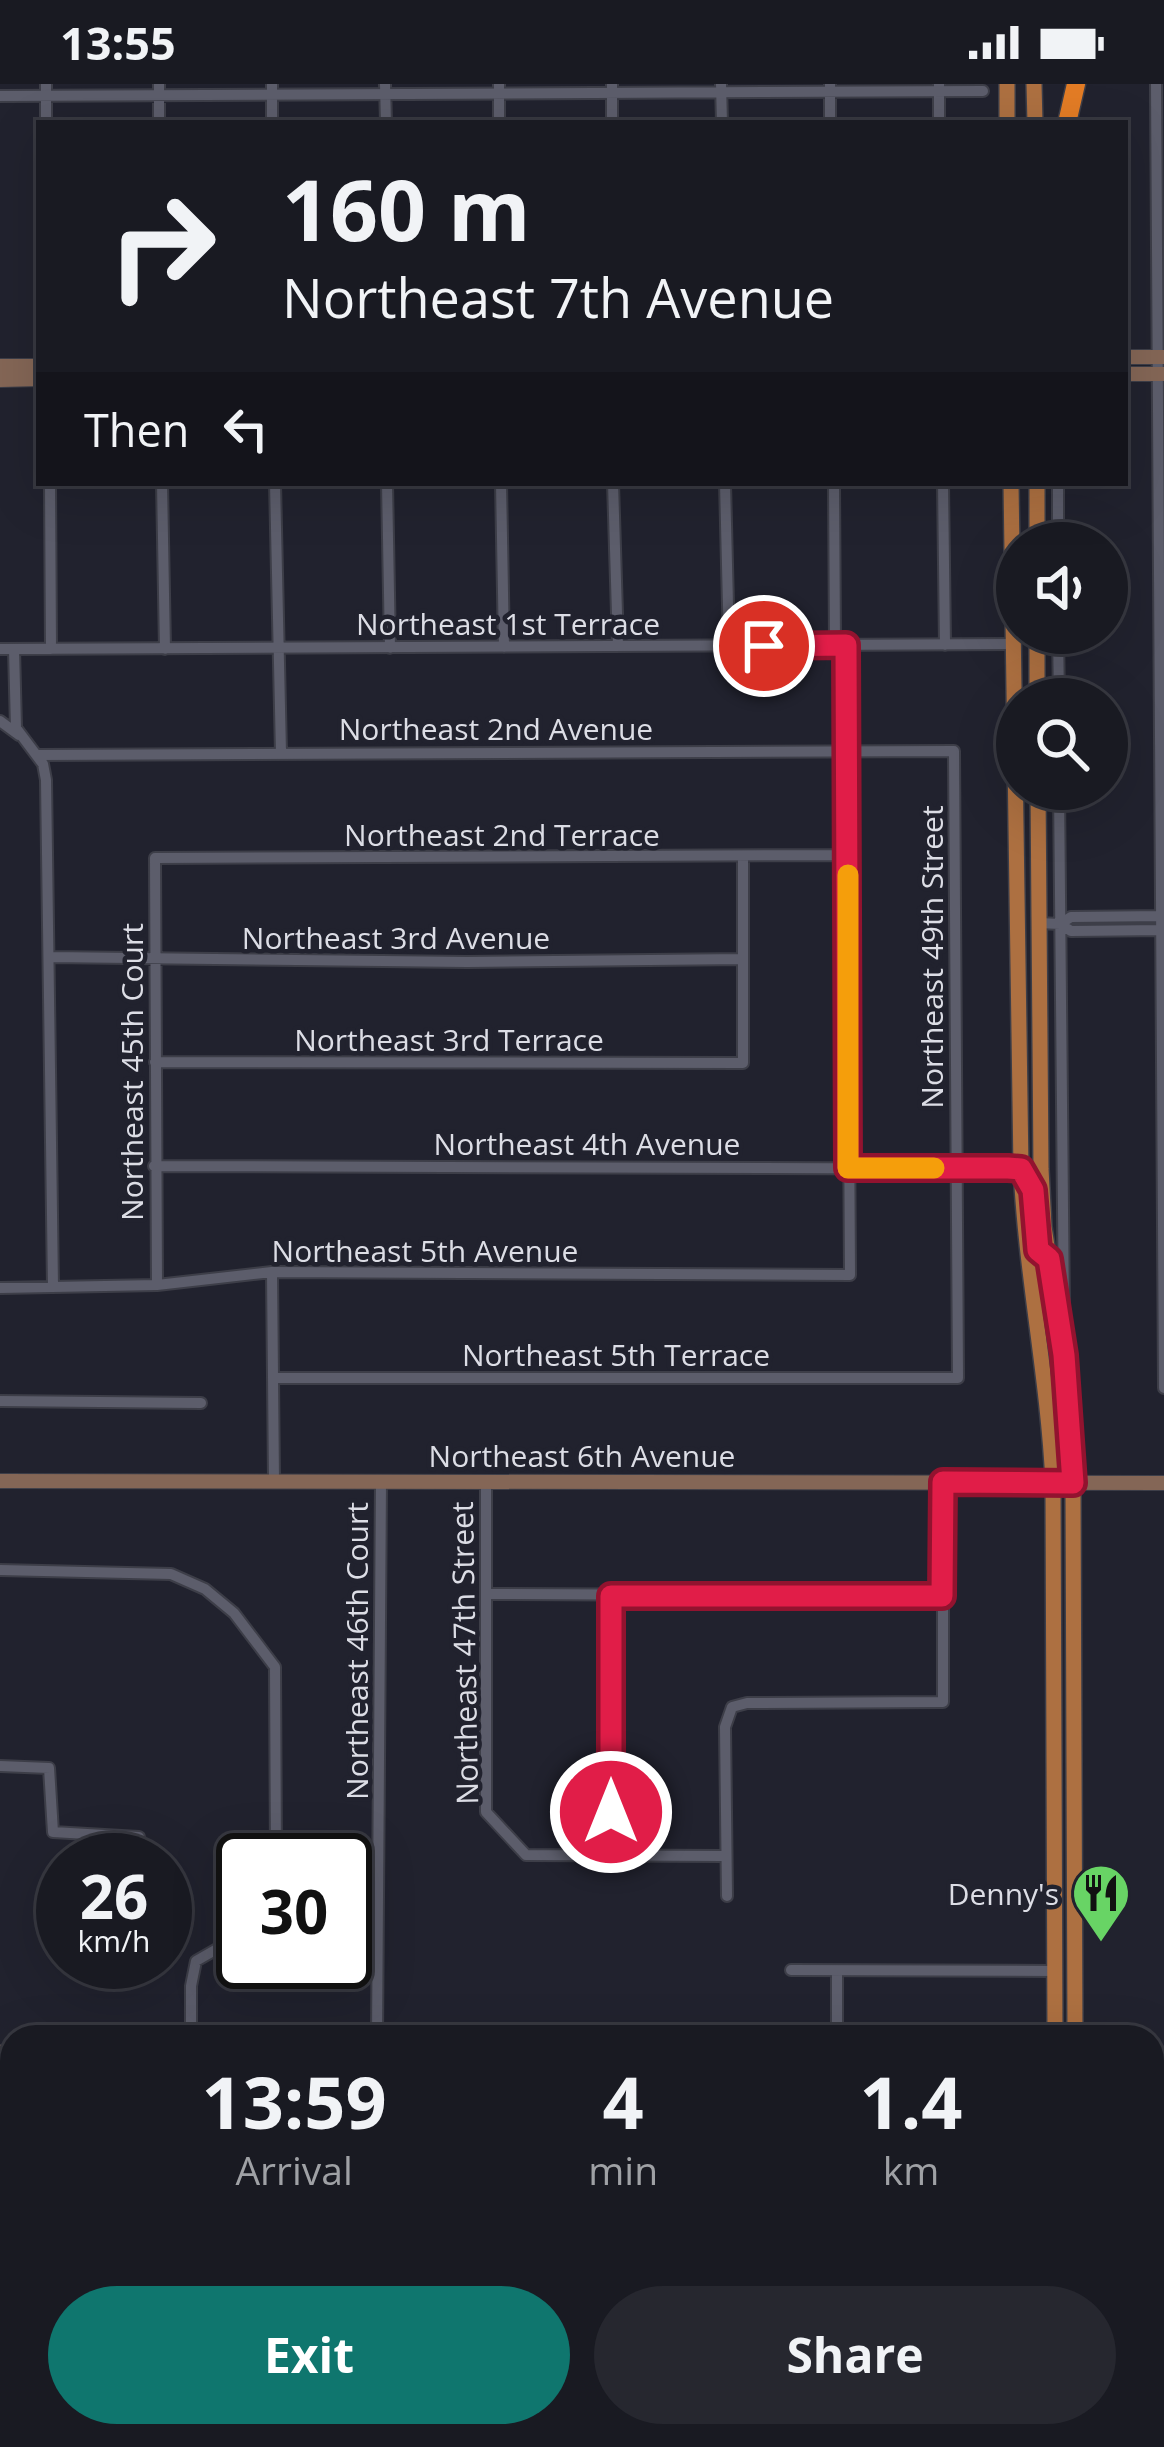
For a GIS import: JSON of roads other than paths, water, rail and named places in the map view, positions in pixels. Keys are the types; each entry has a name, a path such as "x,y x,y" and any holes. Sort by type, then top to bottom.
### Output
{"highway":[{"path":"1068,120 1076,84"}],"main road":[{"path":"1007,84 1007,120"},
{"path":"1034,84 1035,120"},
{"path":"1012,486 1014,522"},
{"path":"1037,486 1037,522"},
{"path":"1028,654 1017,815 1019,1067 1024,1230 1050,1414 1053,1483 1054,2025"},
{"path":"1038,810 1041,1158 1073,1483 1075,2025"},
{"path":"1017,815 1026,827 1026,901 1039,923"},
{"path":"1018,929 1030,946 1030,1017 1040,1030"},
{"path":"1019,1067 1027,1082 1028,1148 1041,1158"},
{"path":"1021,1169 1033,1190 1038,1250 1049,1259"},
{"path":"1054,1654 1060,1673 1061,1743 1075,1767"},
{"path":"1054,1768 1063,1778 1065,1855 1075,1874"},
{"path":"1054,1891 1061,1903 1063,1955 1075,1976"},
{"path":"1054,1971 1064,1988 1071,2025"}],"street":[{"path":"1156,84 1161,304 1164,1388"},
{"path":"722,88 722,120"},
{"path":"830,88 830,120"},
{"path":"939,88 939,120"},
{"path":"272,89 272,120"},
{"path":"385,89 386,120"},
{"path":"499,89 499,120"},
{"path":"612,89 612,120"},
{"path":"0,96 46,90 983,91"},
{"path":"1128,357 1161,357"},
{"path":"0,366 36,366"},
{"path":"1128,374 1161,374"},
{"path":"0,380 36,380"},
{"path":"50,486 51,649"},
{"path":"162,486 165,649"},
{"path":"275,486 280,753"},
{"path":"387,486 390,648"},
{"path":"501,486 504,647"},
{"path":"614,486 618,646"},
{"path":"725,486 728,646"},
{"path":"834,486 848,750 848,1168"},
{"path":"943,486 945,645"},
{"path":"1058,486 1058,522"},
{"name":"Northeast 1st Terrace","path":"0,649 945,645 996,641"},
{"path":"14,650 19,735"},
{"path":"0,721 38,755 46,780 53,1287"},
{"name":"Northeast 2nd Avenue","path":"38,755 954,752"},
{"name":"Northeast 49th Street","path":"954,752 958,1378"},
{"path":"1059,810 1064,1355"},
{"name":"Northeast 2nd Terrace","path":"155,859 848,855"},
{"path":"743,857 743,959"},
{"name":"Northeast 45th Court","path":"155,859 157,1285"},
{"path":"1060,924 1071,916 1163,916"},
{"path":"1039,923 1060,924 1071,931 1163,931"},
{"name":"Northeast 3rd Avenue","path":"49,957 154,961 743,959"},
{"name":"Northeast 3rd Terrace","path":"155,1062 743,1063 743,959"},
{"path":"1041,1158 1062,1160"},
{"name":"Northeast 4th Avenue","path":"154,1166 1021,1169"},
{"name":"Northeast 5th Avenue","path":"0,1288 157,1285 272,1272 850,1275 848,1168"},
{"path":"272,1272 274,1482"},
{"name":"Northeast 5th Terrace","path":"274,1378 958,1378"},
{"path":"0,1401 201,1403"},
{"name":"Northeast 6th Avenue","path":"0,1480 1164,1483"},
{"name":"Northeast 46th Court","path":"377,2025 381,1482"},
{"name":"Northeast 47th Street","path":"486,1482 486,1812 526,1855 610,1855"},
{"path":"727,1895 724,1727 732,1707 747,1703 944,1702 943,1482"},
{"path":"0,1570 171,1574 205,1589 234,1613 274,1667 276,1833"},
{"path":"488,1594 942,1596"},
{"path":"611,1596 610,1855 723,1856"},
{"path":"0,1766 49,1768 53,1832 70,1833"},
{"path":"191,2025 196,1961 216,1950"},
{"path":"790,1970 1054,1971"},
{"path":"837,1971 837,2025"}],"place":[{"name":"Denny's","path":"1101,1944"}]}
